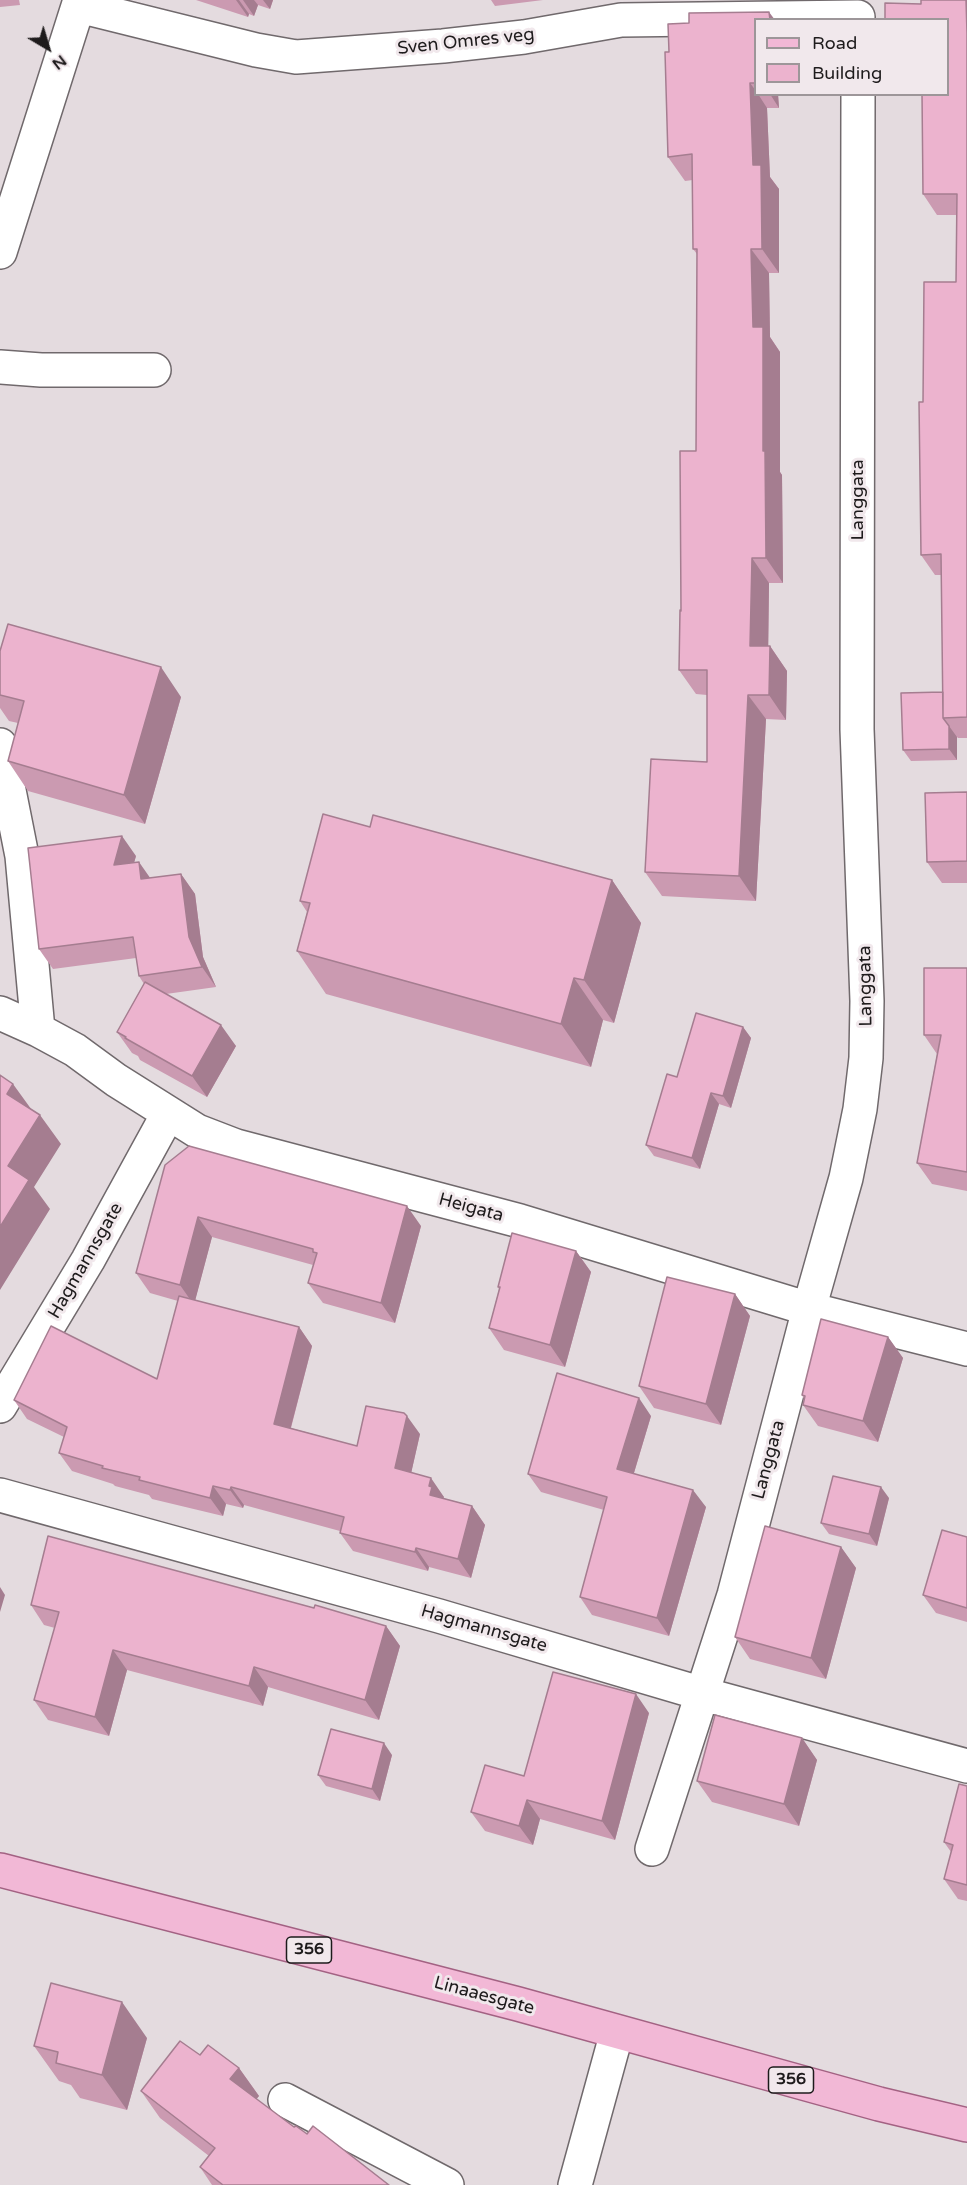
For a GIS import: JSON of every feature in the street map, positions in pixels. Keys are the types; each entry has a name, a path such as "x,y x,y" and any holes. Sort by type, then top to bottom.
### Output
{"main road":[{"name":"Linaaesgate","path":"0,1870 518,2004 879,2104 967,2125"}],"street":[{"name":"Sven Omres veg","path":"79,3 256,50 296,57 525,37 621,20 858,12"},
{"path":"0,252 79,3"},
{"name":"Langgata","path":"652,1849 734,1595 846,1178 860,1109 866,1058 867,1001 858,729 858,96"},
{"path":"0,367 154,370"},
{"path":"0,745 22,856 38,1030"},
{"name":"Heigata","path":"0,1013 75,1050 168,1114 197,1131 236,1146 520,1221 809,1309 967,1349"},
{"name":"Hagmannsgate","path":"0,1406 88,1260 168,1114"},
{"name":"Hagmannsgate","path":"0,1495 439,1616 703,1694 967,1766"},
{"path":"575,2185 617,2032"},
{"path":"285,2100 447,2185"}],"building":[{"path":"921,0 966,0 967,717 943,718 941,554 921,555 919,402 923,402 924,282 956,282 957,194 923,194 922,96 949,96 949,18 885,18 885,3 921,4"},
{"path":"769,12 770,18 754,18 754,83 750,83 753,165 761,165 762,249 751,249 753,327 763,327 766,558 752,558 750,646 770,646 769,695 748,695 739,876 645,872 651,759 707,762 707,670 679,670 680,451 696,451 697,249 693,249 692,154 668,157 665,52 669,52 668,24 689,23 689,13"},
{"path":"8,624 161,667 124,795 8,761 24,701 0,695 0,651"},
{"path":"943,692 943,718 949,726 949,749 903,750 901,693"},
{"path":"967,792 967,861 927,862 925,793"},
{"path":"323,814 370,827 373,815 612,880 584,980 574,978 561,1024 297,951 310,903 300,901"},
{"path":"122,836 114,865 139,862 141,879 181,874 189,937 202,967 139,976 133,937 39,949 28,848"},
{"path":"924,968 967,968 967,1172 917,1163 941,1035 924,1035"},
{"path":"145,982 221,1025 192,1076 117,1032"},
{"path":"696,1013 743,1027 723,1096 711,1093 692,1158 646,1145 667,1074 677,1077"},
{"path":"0,1075 13,1084 7,1094 40,1115 8,1166 29,1180 0,1227"},
{"path":"189,1146 407,1206 381,1303 308,1283 317,1253 313,1252 313,1249 198,1217 180,1285 136,1273 165,1165"},
{"path":"512,1233 576,1251 550,1345 489,1328"},
{"path":"667,1277 735,1294 706,1404 639,1386"},
{"path":"179,1296 299,1327 274,1424 357,1446 366,1406 404,1413 407,1416 395,1468 431,1478 430,1495 472,1506 458,1559 416,1548 415,1552 340,1533 344,1517 231,1487 230,1490 213,1486 210,1498 139,1480 140,1477 102,1468 103,1466 59,1453 67,1427 14,1400 51,1326 157,1379"},
{"path":"821,1319 888,1337 863,1421 803,1405 805,1396 802,1395"},
{"path":"557,1373 639,1398 617,1469 693,1490 657,1618 580,1597 607,1497 528,1474"},
{"path":"833,1476 881,1487 869,1534 821,1523"},
{"path":"765,1526 841,1547 811,1658 735,1637"},
{"path":"942,1530 967,1537 967,1608 923,1595"},
{"path":"48,1536 314,1608 315,1605 386,1626 365,1700 254,1667 249,1686 113,1650 95,1717 34,1700 59,1612 31,1605"},
{"path":"553,1672 636,1694 602,1821 527,1800 519,1826 471,1812 485,1765 524,1776"},
{"path":"715,1715 802,1738 784,1804 697,1781"},
{"path":"331,1729 384,1743 372,1789 318,1775"},
{"path":"959,1784 967,1786 967,1885 944,1879 953,1845 944,1842"},
{"path":"51,1983 122,2002 102,2075 56,2063 58,2052 34,2046"},
{"path":"180,2041 200,2055 208,2045 239,2068 230,2079 294,2127 296,2126 307,2134 313,2126 389,2185 223,2185 200,2167 215,2148 141,2091"}]}
